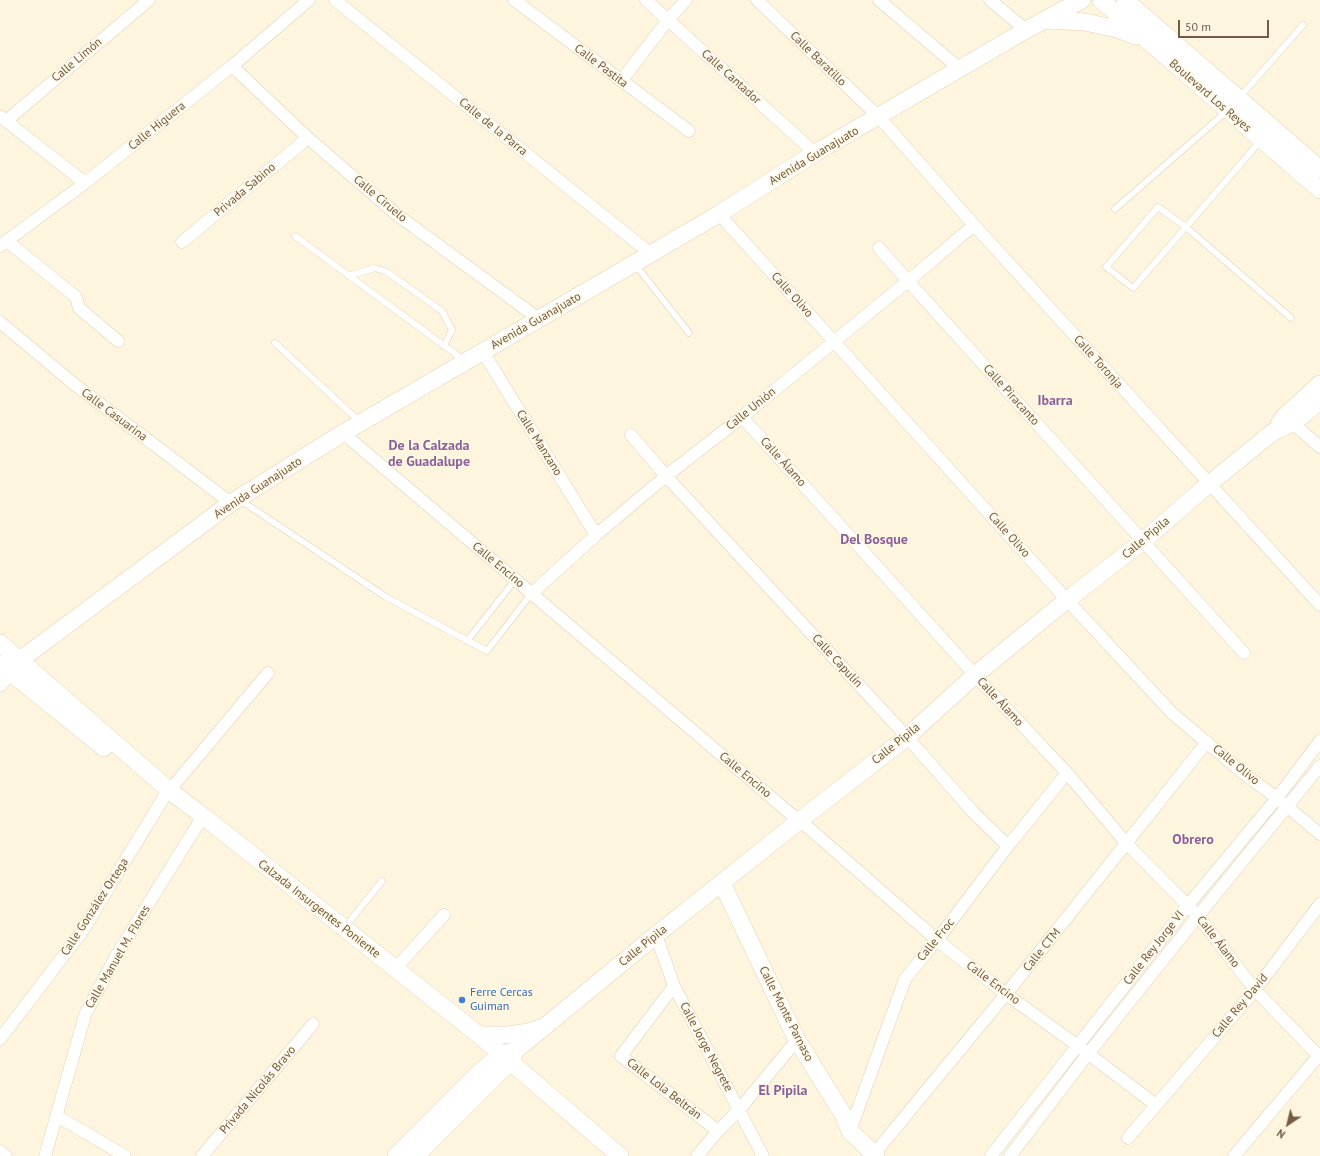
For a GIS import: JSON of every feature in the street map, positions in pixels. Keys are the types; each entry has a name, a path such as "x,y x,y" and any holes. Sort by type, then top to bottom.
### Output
{"street":[{"name":"Calle Limón","path":"3,119 149,0"},
{"name":"Calle Higuera","path":"3,244 85,183 232,66 309,0"},
{"name":"Calle de la Parra","path":"335,0 652,254"},
{"name":"Calle Pastita","path":"514,0 689,131"},
{"name":"Calle Cantador","path":"646,0 815,153"},
{"path":"621,81 668,20 686,0"},
{"name":"Calle Baratillo","path":"757,0 879,117"},
{"path":"879,0 960,69"},
{"path":"990,0 1026,30"},
{"name":"Avenida Guanajuato","path":"7,670 235,501 342,433 652,254 719,214 815,153 1026,30 1082,0"},
{"name":"Boulevard Los Reyes","path":"1101,0 1146,39 1233,105 1261,140 1320,169"},
{"name":"Boulevard Los Reyes","path":"1124,0 1233,105 1293,157 1320,190"},
{"path":"1044,20 1100,24 1146,39"},
{"name":"Calle Ciruelo","path":"232,66 308,138 396,214 539,319"},
{"name":"Calle Toronja","path":"879,117 974,225 1320,605"},
{"path":"3,119 85,183"},
{"name":"Privada Sabino","path":"182,242 308,138"},
{"name":"Calle Olivo","path":"719,214 1067,600 1172,713 1244,774 1277,798 1320,834"},
{"name":"Calle Unión","path":"532,594 596,535 666,476 908,281 974,225"},
{"path":"3,244 76,297 80,308 118,341"},
{"name":"Calle Piracanto","path":"879,248 1244,653"},
{"name":"Calle Casuarina","path":"0,322 74,384 235,501"},
{"name":"Calle Manzano","path":"482,352 596,535"},
{"path":"1289,420 1320,384"},
{"path":"1289,420 1320,401"},
{"name":"Calle Álamo","path":"742,416 975,675 1067,773 1127,844 1198,916 1255,990 1319,1056"},
{"path":"1289,420 1320,447"},
{"name":"Calle Pípila","path":"396,1156 504,1059 799,820 907,737 975,675 1067,600 1143,541 1209,484 1289,420"},
{"name":"Calle Encino","path":"342,433 810,829 937,940 1006,994 1156,1104"},
{"name":"Calle Capulín","path":"631,435 666,476 907,737 972,812 1008,846"},
{"name":"Calzada Insurgentes Poniente","path":"0,643 7,670 167,794 445,1016 504,1059"},
{"name":"Calle González Ortega","path":"0,1039 81,933 167,794 268,673"},
{"name":"Calle CTM","path":"875,1155 1127,844 1207,742"},
{"name":"Calle Rey Jorge VI","path":"991,1156 1188,905 1277,798 1320,742"},
{"name":"Calle Rey Jorge VI","path":"1010,1156 1088,1054 1320,766"},
{"name":"Calle Froc","path":"850,1131 905,979 937,940 1008,846 1067,773"},
{"name":"Calzada Insurgentes Poniente","path":"201,821 344,928 395,969 445,1016 479,1035 599,1148 620,1156"},
{"name":"Calle Manuel M. Flores","path":"46,1156 85,1015 116,956 201,821"},
{"name":"Calle Monte Parnaso","path":"722,883 797,1040 844,1116 850,1131 875,1155"},
{"name":"Calle Rey David","path":"1128,1138 1255,990 1320,904"},
{"path":"395,969 444,915"},
{"name":"Calle Jorge Negrete","path":"656,935 674,986 763,1156"},
{"name":"Calle Lola Beltrán","path":"674,986 621,1056 718,1131"},
{"name":"Privada Nicolás Bravo","path":"202,1156 313,1024"},
{"path":"479,1035 520,1034 544,1027"},
{"path":"697,1156 718,1131 739,1110 797,1040"},
{"path":"1234,1156 1319,1056"},
{"name":"Calle Pípila","path":"416,1156 504,1059"},
{"path":"57,1116 126,1156"},
{"path":"0,1151 6,1156"}],"lane":[{"path":"1115,210 1233,105 1303,25"},
{"path":"1261,140 1186,227 1133,288 1106,267 1158,207 1186,227 1291,318"},
{"path":"295,236 465,362"},
{"path":"635,264 689,333"},
{"path":"348,276 375,268 387,272 442,311 452,330 444,346"},
{"path":"275,343 361,423"},
{"path":"235,501 386,597 487,652 532,594"},
{"path":"467,641 515,580"},
{"path":"344,928 382,881"}],"place":[{"name":"Ferre Cercas Guiman","path":"462,1000"}],"district":[{"name":"Ibarra","path":"1055,401"},
{"name":"De la Calzada de Guadalupe","path":"429,454"},
{"name":"Del Bosque","path":"874,540"},
{"name":"Obrero","path":"1193,840"},
{"name":"El Pipila","path":"783,1091"}]}
